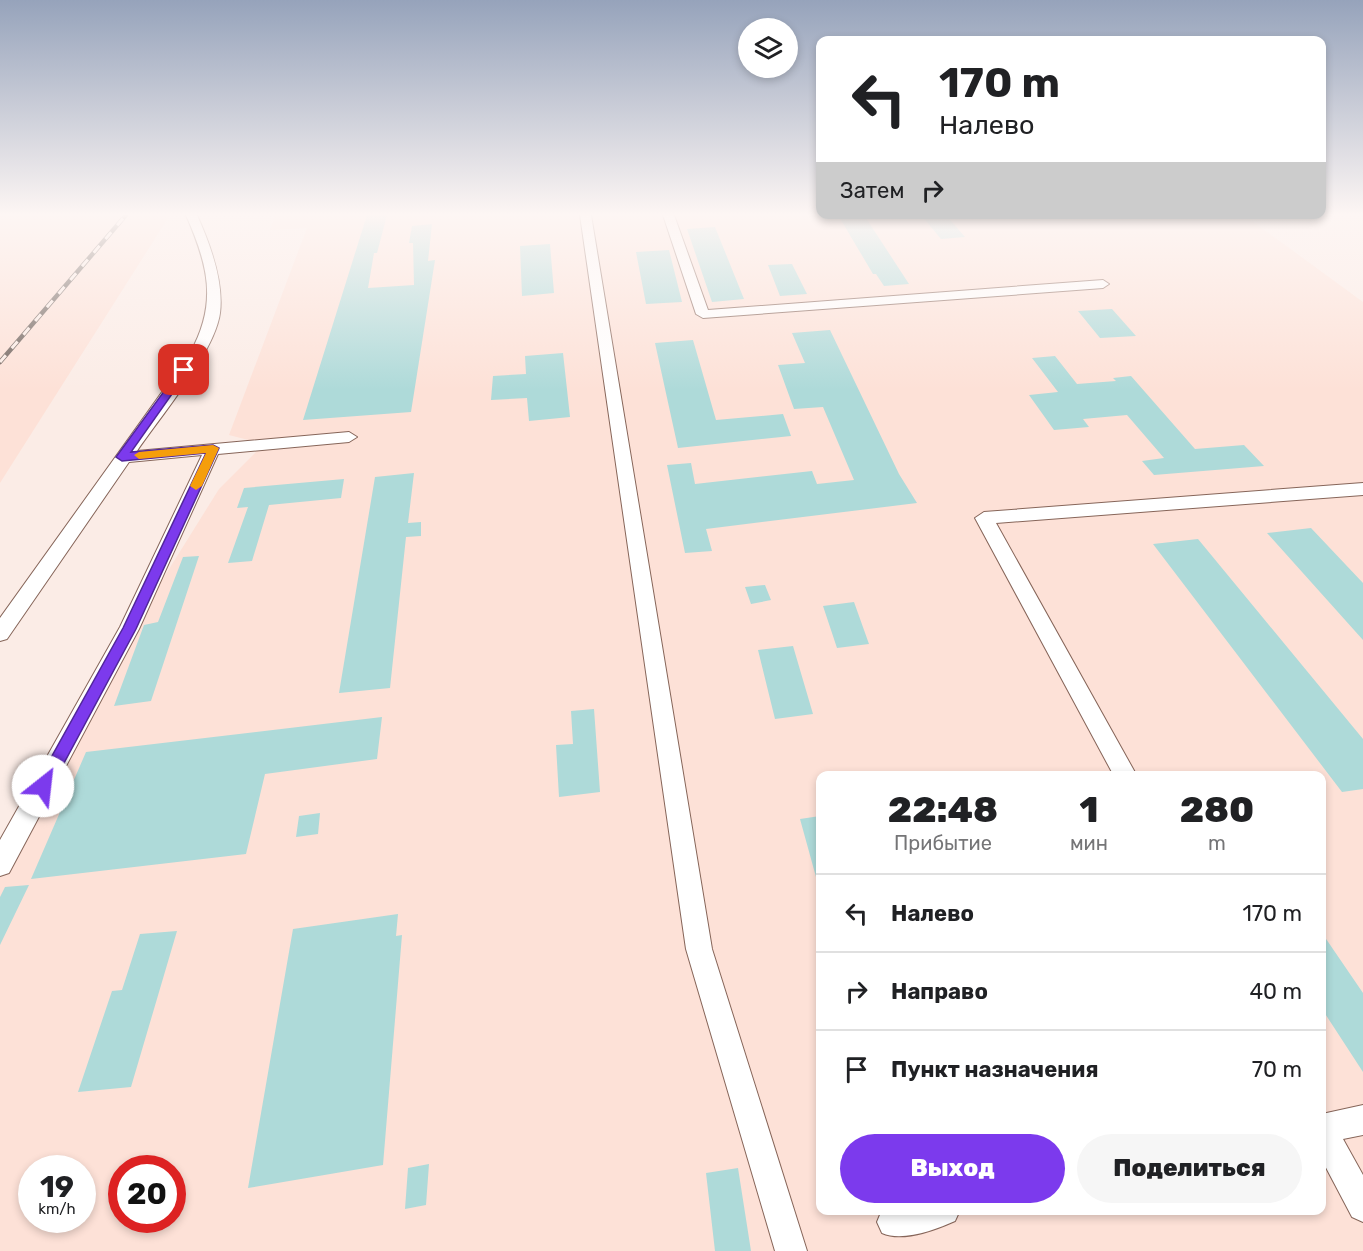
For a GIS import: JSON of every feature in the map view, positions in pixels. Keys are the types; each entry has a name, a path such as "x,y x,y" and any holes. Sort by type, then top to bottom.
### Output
{"street":[{"path":"0,633 197,353 214,312 213,289 208,273"},
{"path":"594,273 699,949 791,1251"},
{"path":"689,273 703,314 1103,284"},
{"path":"122,457 349,437"},
{"path":"0,864 129,629 213,448"},
{"path":"1123,771 984,518 1363,489"},
{"path":"1326,1129 1363,1120"},
{"path":"1326,1137 1363,1206"},
{"path":"893,1222 923,1215"}],"shaded area":[{"path":"0,273 133,273 0,483"},
{"path":"290,273 1324,273 1363,302 1363,1251 0,1251 0,840 219,489 264,444 229,435"}],"building":[{"path":"349,273 371,273 368,288 414,285 414,273 433,273 411,412 303,420"},
{"path":"521,273 552,273 554,293 522,296"},
{"path":"640,273 675,273 682,302 646,304"},
{"path":"702,273 734,273 744,299 712,302"},
{"path":"771,273 797,273 807,294 780,296"},
{"path":"902,273 909,284 884,286 876,274 873,274"},
{"path":"1112,309 1136,336 1100,338 1078,311"},
{"path":"830,330 899,474 917,503 706,529 712,551 685,553 667,465 691,463 695,484 812,471 817,484 854,480 823,407 794,409 778,365 805,363 792,333"},
{"path":"693,340 716,420 783,414 791,436 678,448 655,343"},
{"path":"563,353 570,417 529,421 527,398 491,400 493,376 526,374 525,356"},
{"path":"1055,356 1077,384 1116,381 1113,378 1131,376 1195,449 1244,445 1264,466 1154,475 1142,461 1164,458 1127,415 1083,419 1089,427 1054,430 1029,395 1058,392 1032,358"},
{"path":"414,473 408,523 421,522 421,536 406,537 390,688 339,693 375,477"},
{"path":"344,479 341,498 269,505 252,561 228,563 248,507 237,508 244,488"},
{"path":"1311,528 1363,583 1363,640 1267,533"},
{"path":"1198,539 1363,739 1363,789 1342,792 1153,544"},
{"path":"199,556 151,701 114,706 144,625 158,622 183,557"},
{"path":"765,585 771,600 751,604 745,587"},
{"path":"854,602 869,644 837,648 823,606"},
{"path":"793,646 813,714 775,719 758,650"},
{"path":"594,709 600,792 559,797 556,745 573,744 571,711"},
{"path":"382,717 377,759 265,774 246,854 31,879 86,752"},
{"path":"320,813 318,834 296,837 299,816"},
{"path":"816,817 816,877 800,819"},
{"path":"29,885 0,945 0,897 5,887"},
{"path":"398,914 396,936 402,935 383,1165 248,1188 293,929"},
{"path":"177,931 131,1087 78,1092 112,991 122,990 140,934"},
{"path":"1326,939 1363,993 1363,1072 1326,1015"},
{"path":"429,1164 426,1205 405,1209 408,1168"},
{"path":"738,1168 751,1251 715,1251 706,1173"}],"railway":[{"path":"0,362 76,273"}],"slow traffic":[{"path":"139,455 213,448 196,486"}],"route":[{"path":"43,786 129,629 213,448 122,457 184,370"}]}
